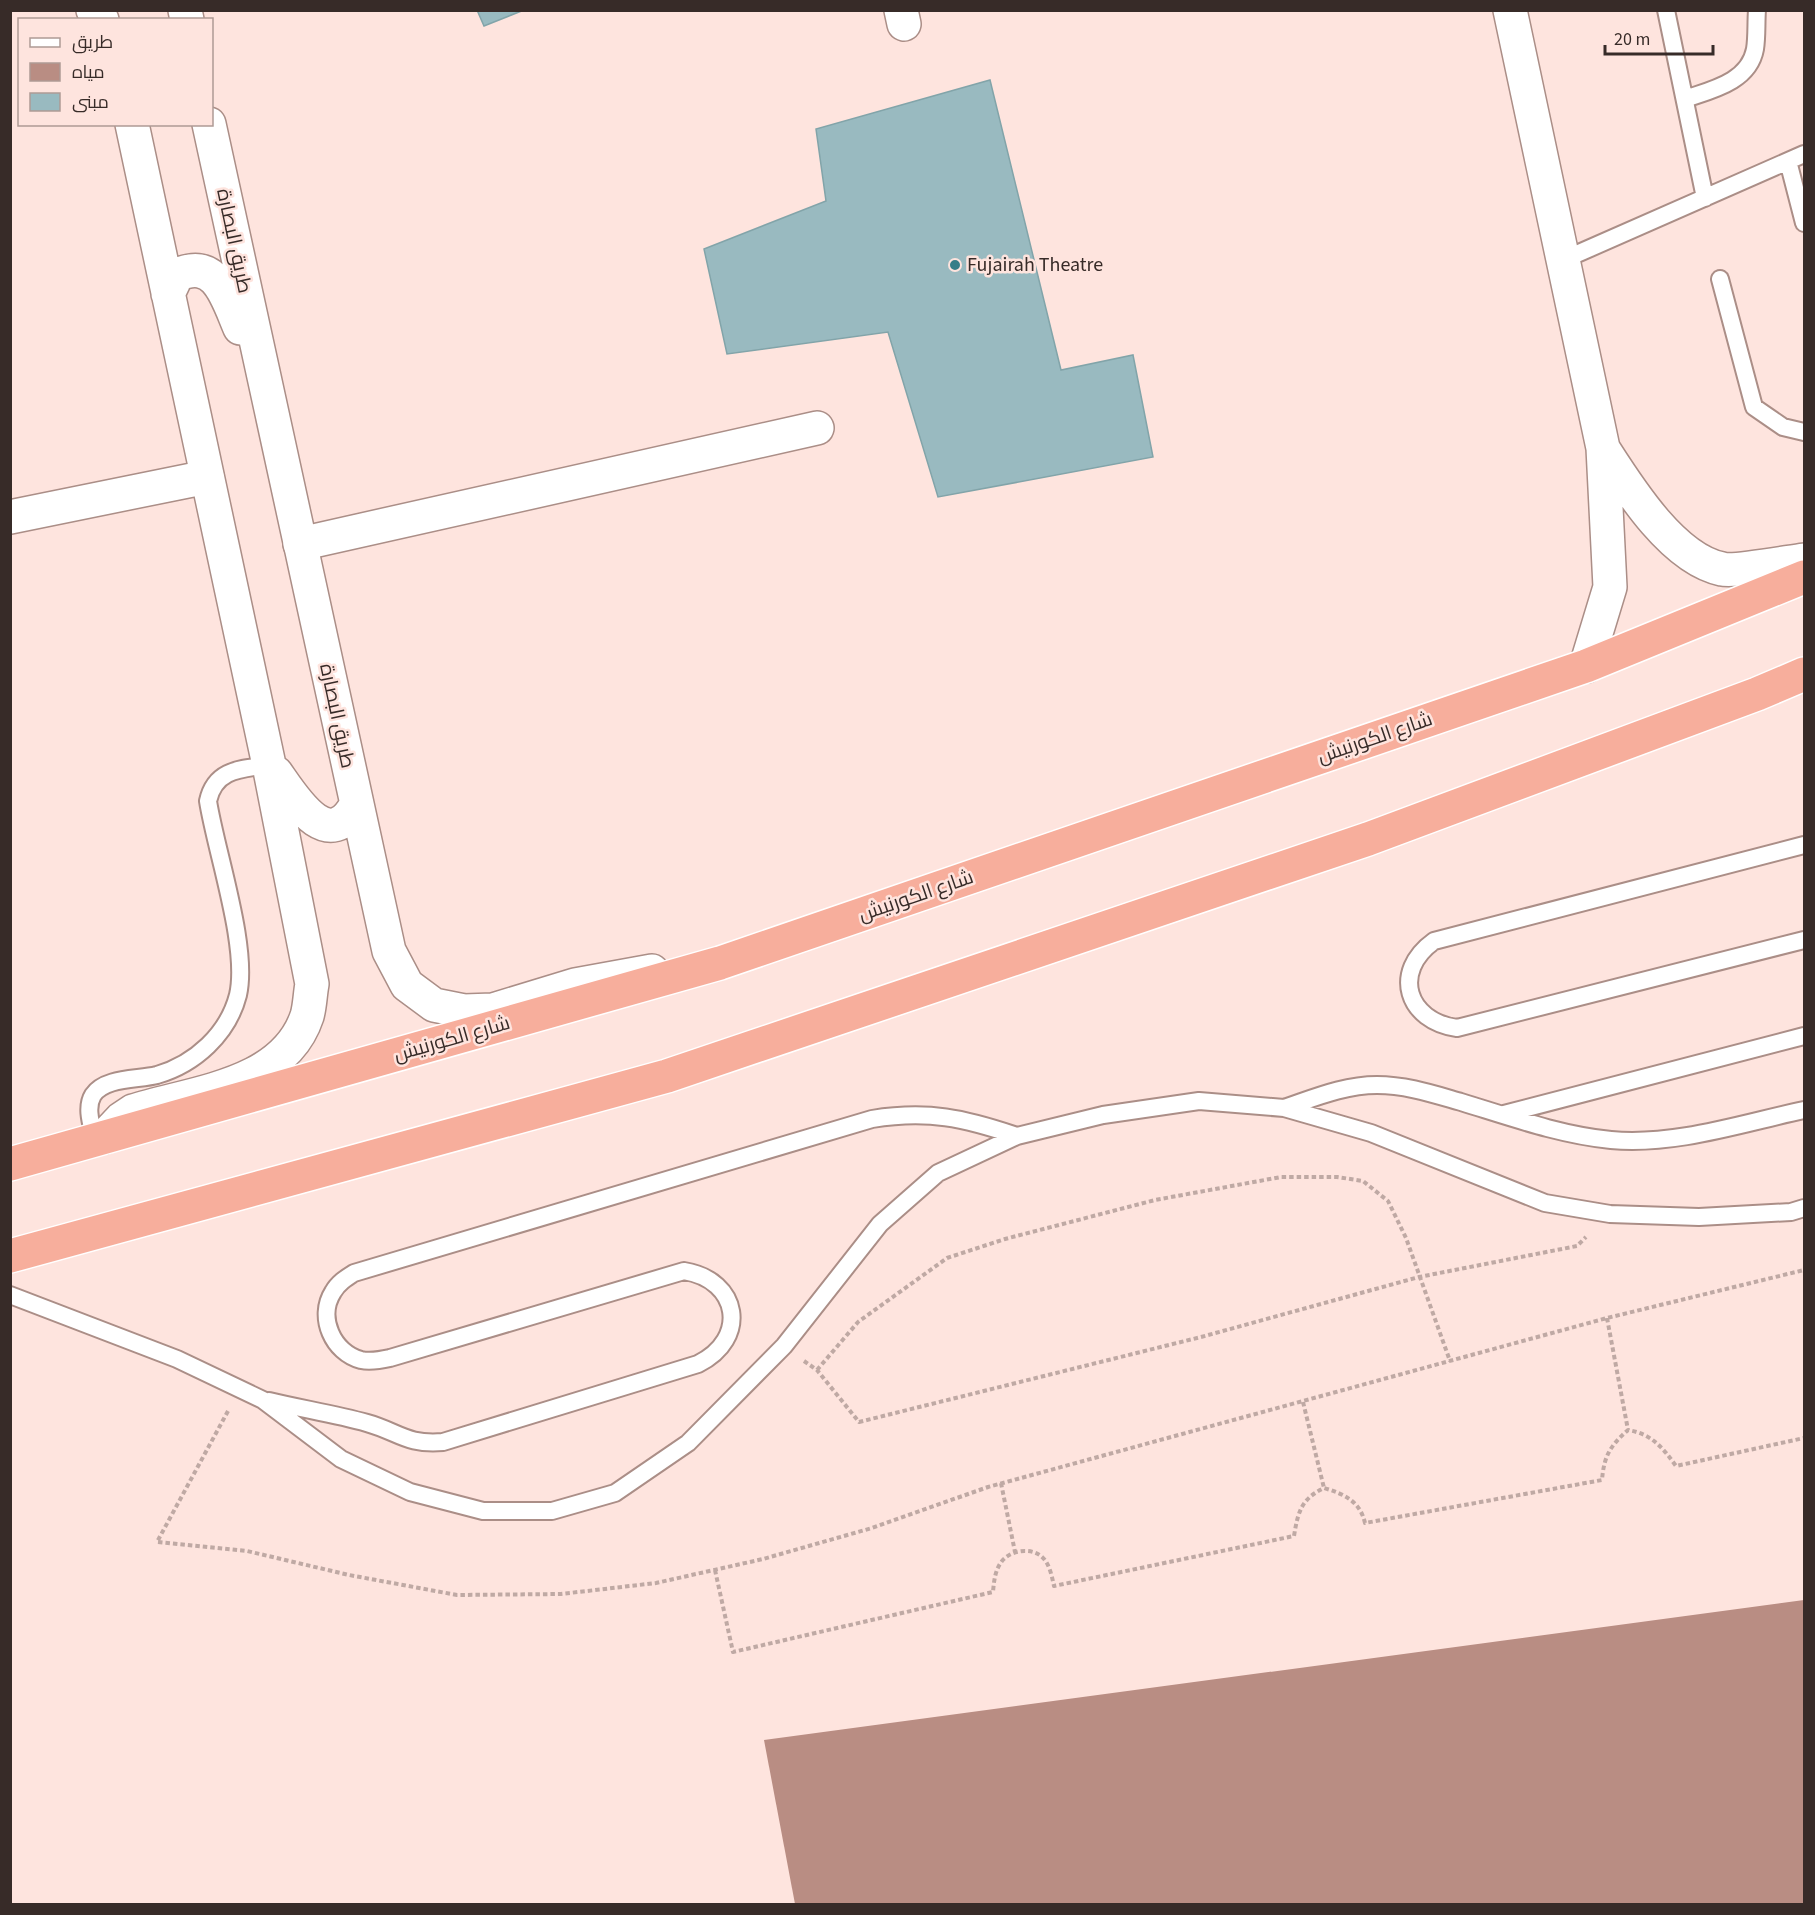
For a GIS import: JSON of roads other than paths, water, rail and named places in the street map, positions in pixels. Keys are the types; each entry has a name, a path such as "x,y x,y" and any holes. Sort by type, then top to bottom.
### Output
{"highway":[{"name":"شارع الكورنيش","path":"10,1164 720,963 1586,666 1804,577"},
{"path":"10,1256 667,1076 1368,839 1757,694 1804,674"}],"street":[{"path":"1510,10 1603,448 1610,587 1586,666"},
{"path":"100,1138 133,1111 236,1081 267,1068 291,1045 307,1016 312,984 308,951 132,126"},
{"name":"طريق البصارة","path":"209,126 389,951 407,985 434,1005 464,1011 493,1010 615,976 720,963"},
{"path":"168,294 177,275 190,269 202,269 215,278 225,294 267,387"},
{"path":"300,544 817,429"},
{"path":"1603,448 1642,508 1690,554 1722,570 1804,560"},
{"path":"10,517 207,477"},
{"path":"269,765 307,816 315,822 335,824 351,813 356,805"}],"lane":[{"path":"1666,10 1705,198"},
{"path":"1684,99 1724,86 1742,74 1755,51 1757,10"},
{"path":"1563,261 1804,154"},
{"path":"1788,161 1804,223"},
{"path":"1720,279 1754,408 1783,427 1804,432"},
{"path":"100,1138 89,1105 94,1095 102,1087 157,1075 185,1064 208,1046 226,1023 238,995 241,965 208,801 214,784 227,772 269,765"},
{"path":"1804,845 1434,941 1421,950 1413,963 1409,977 1410,992 1416,1007 1427,1019 1441,1026 1457,1028 1804,940"},
{"path":"1503,1114 1804,1036"},
{"path":"1284,1108 1344,1088 1376,1084 1411,1087 1587,1137 1640,1140 1666,1139 1804,1110"},
{"path":"10,1295 177,1359 263,1400 341,1459 410,1492 483,1511 552,1511 615,1493 688,1443 784,1346 880,1224 938,1173 1017,1136 1103,1115 1199,1101 1284,1108 1371,1133 1545,1203 1610,1214 1700,1217 1791,1212 1804,1208"},
{"path":"263,1400 366,1423 399,1438 425,1443 443,1442 698,1364 712,1357 723,1347 730,1333 733,1318 730,1303 723,1290 699,1273 684,1271 376,1360 362,1360 339,1347 327,1324 327,1308 332,1293 341,1281 354,1273 872,1119 903,1114 933,1114 961,1118 1017,1136"}],"water":[{"path":"1804,1600 1804,1904 795,1904 764,1740"}],"place":[{"name":"Fujairah Theatre","path":"955,265"}]}
